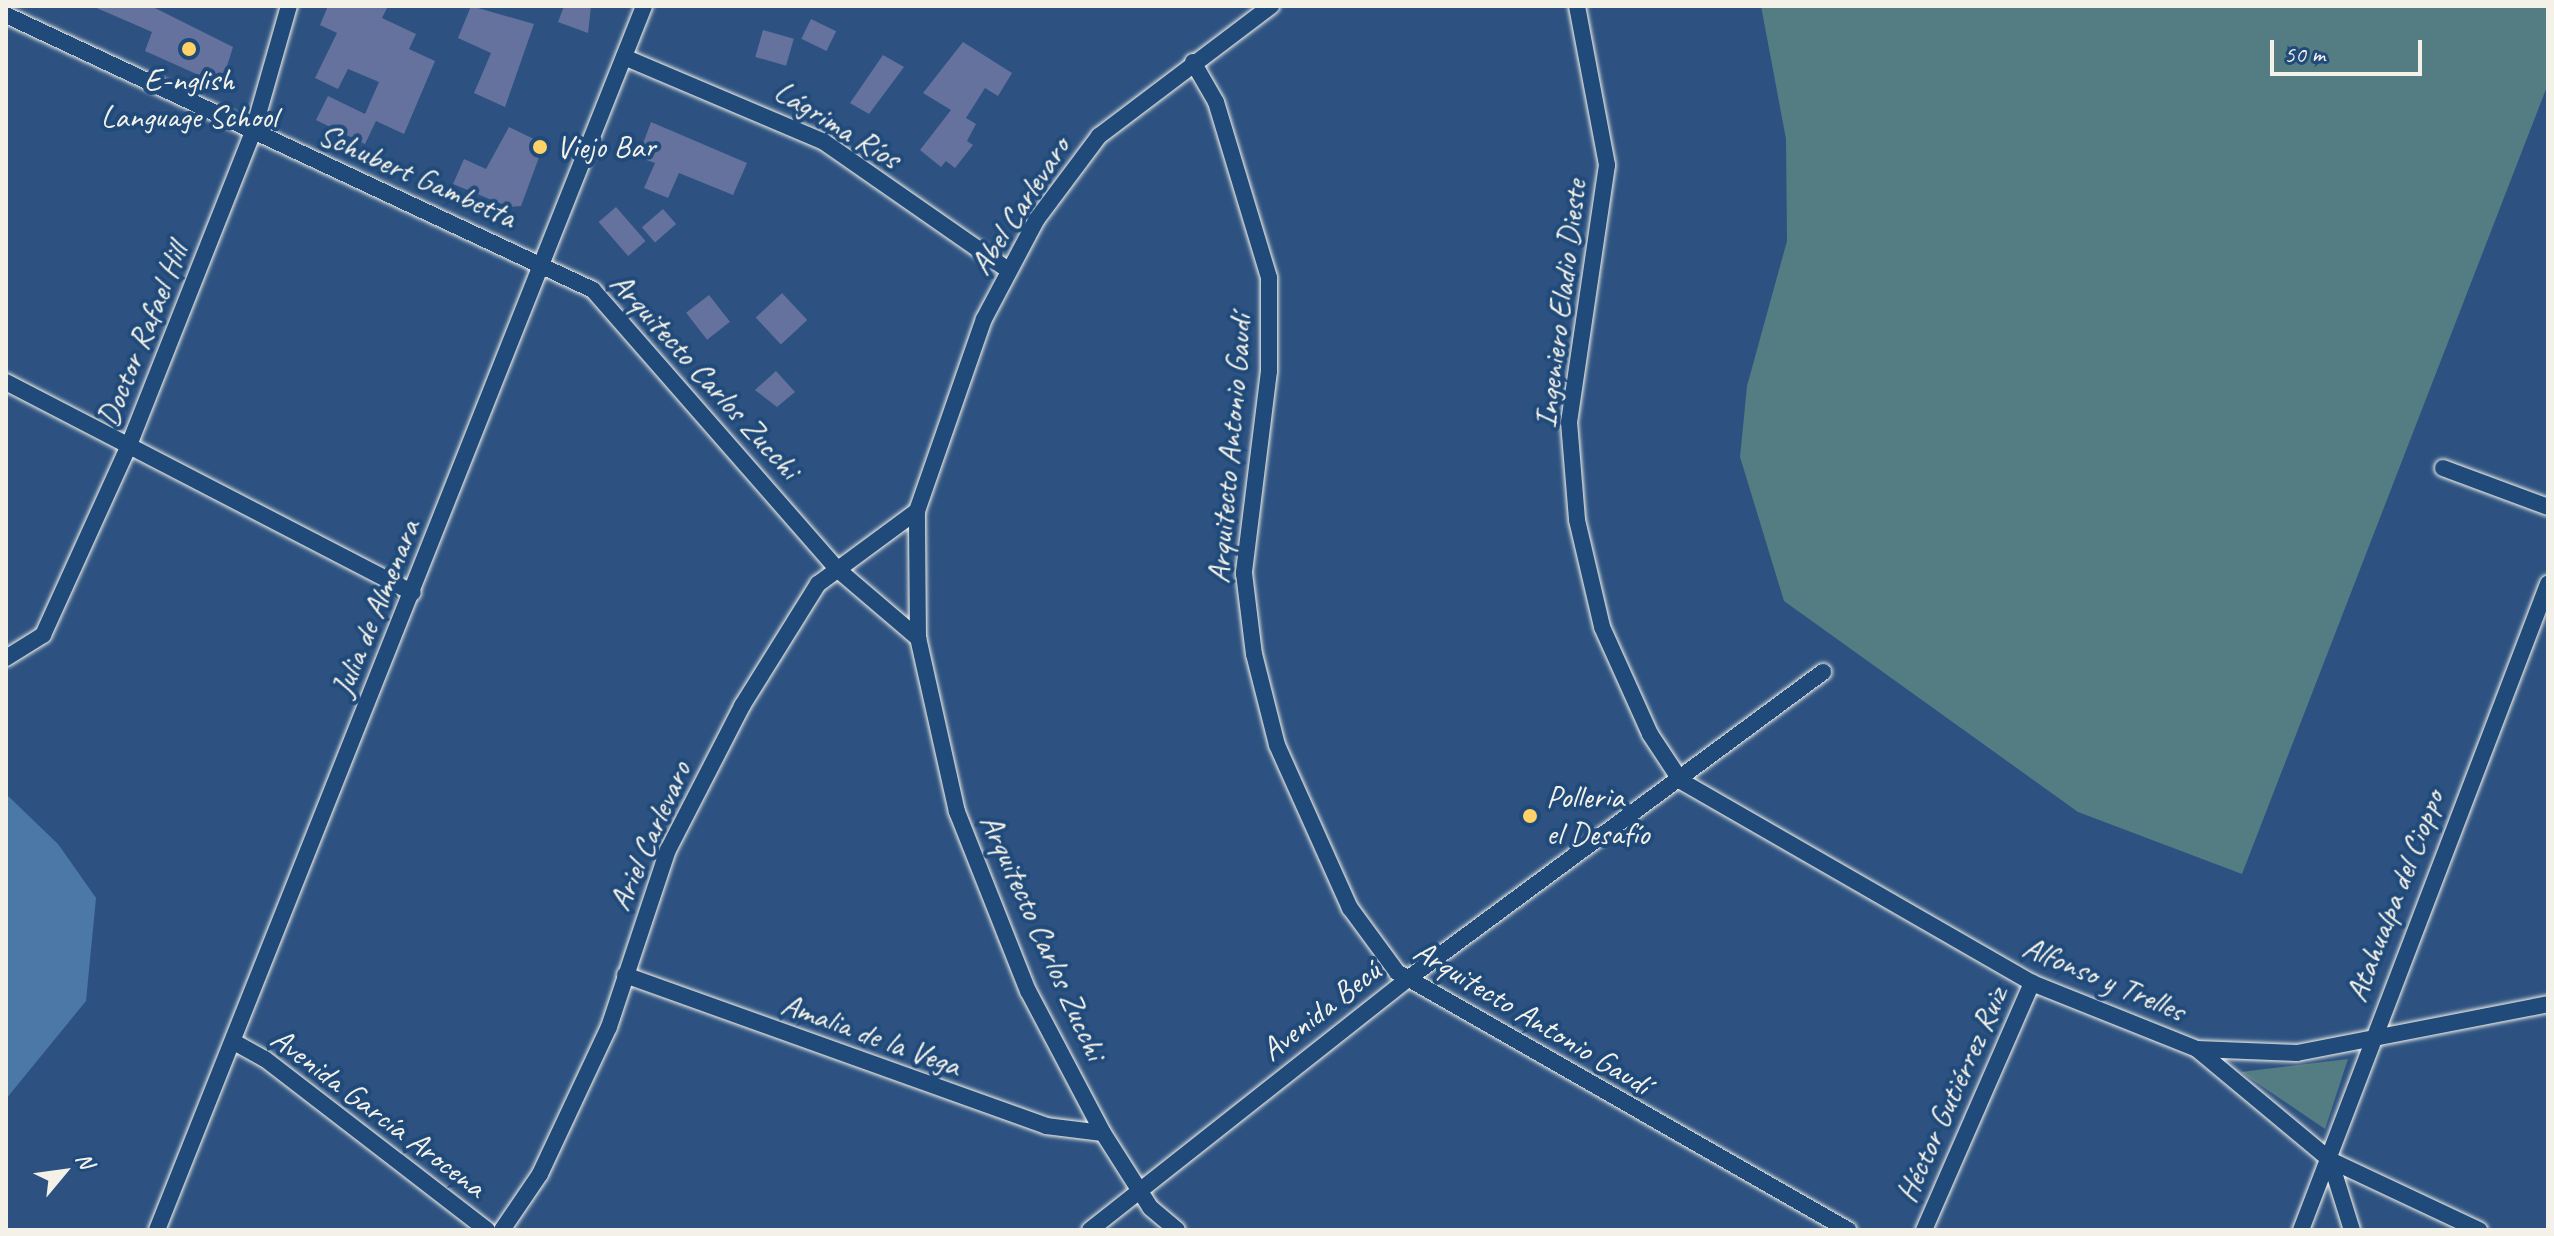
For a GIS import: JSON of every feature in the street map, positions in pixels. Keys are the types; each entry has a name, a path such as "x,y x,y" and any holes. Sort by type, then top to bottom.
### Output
{"street":[{"name":"Doctor Rafael Hill","path":"6,658 43,635 129,445 253,132 289,6"},
{"name":"Julia de Almenara","path":"157,1230 545,264 644,6"},
{"name":"Abel Carlevaro","path":"917,511 1007,269 1099,136 1271,6"},
{"name":"Ingeniero Eladio Dieste","path":"1577,6 1607,165 1569,422 1577,520 1602,627 1650,734 1681,781"},
{"name":"Schubert Gambetta","path":"6,15 253,132 545,264"},
{"name":"Lágrima Ríos","path":"624,57 824,142 1007,269"},
{"name":"Arquitecto Antonio Gaudí","path":"1193,62 1225,126 1269,278 1269,371 1244,573 1262,694 1296,793 1350,908 1377,953 1409,978 1848,1230"},
{"name":"Arquitecto Carlos Zucchi","path":"545,264 593,290 632,330 836,568 918,638"},
{"path":"6,382 413,593"},
{"path":"2443,468 2548,507"},
{"name":"Arquitecto Carlos Zucchi","path":"917,511 918,638 957,812 1028,991 1103,1133 1138,1189 1177,1230"},
{"name":"Ariel Carlevaro","path":"502,1230 567,1119 625,975 668,850 742,706 818,584 917,511"},
{"name":"Atahualpa del Cioppo","path":"2301,1230 2330,1160 2369,1041 2548,584"},
{"name":"Avenida Becú","path":"1090,1230 1138,1189 1409,978 1681,781 1823,672"},
{"name":"Alfonso y Trelles","path":"1681,781 2032,983 2197,1049 2248,1056 2369,1041 2548,1004"},
{"name":"Amalia de la Vega","path":"625,975 1046,1126 1103,1133"},
{"name":"Héctor Gutiérrez Ruiz","path":"1924,1230 2032,983"},
{"name":"Avenida García Arocena","path":"234,1042 275,1066 487,1230"},
{"path":"2197,1049 2330,1160 2479,1230"},
{"path":"2330,1160 2352,1230"}],"green space":[{"path":"1761,6 2548,6 2548,84 2242,874 2078,812 1784,601 1740,457 1747,386 1787,241 1786,139"},
{"path":"2348,1059 2325,1129 2241,1072"}],"water":[{"path":"6,794 58,844 96,898 86,1001 6,1099"}],"building":[{"name":"E-nglish Language School","path":"92,6 151,6 233,47 221,85 145,51 152,32"},
{"path":"328,6 388,6 382,18 416,34 409,49 435,61 404,134 376,121 365,144 316,120 328,96 365,114 379,82 348,69 338,89 315,78 337,33 320,25"},
{"path":"471,6 534,24 505,107 474,93 491,53 458,38"},
{"path":"564,6 591,6 588,33 558,22"},
{"path":"811,19 836,31 827,51 801,39"},
{"path":"763,30 794,39 786,66 755,57"},
{"path":"963,42 1012,73 998,96 985,88 966,118 976,124 967,141 973,145 955,168 946,161 941,167 920,150 951,110 923,93"},
{"path":"883,55 904,67 869,114 850,103"},
{"path":"651,122 747,163 733,195 679,173 668,198 644,188 655,163 638,157"},
{"path":"509,127 544,144 521,206 509,207 453,184 464,159 486,169"},
{"path":"616,207 646,241 628,256 599,222"},
{"path":"663,209 676,224 655,242 642,227"},
{"path":"782,293 807,320 781,345 756,318"},
{"path":"709,295 730,322 707,340 686,313"},
{"path":"776,371 795,392 777,407 755,390"}],"place":[{"name":"E-nglish Language School","path":"189,49"},
{"name":"Viejo Bar","path":"540,147"},
{"name":"Polleria el Desafío","path":"1530,816"}]}
